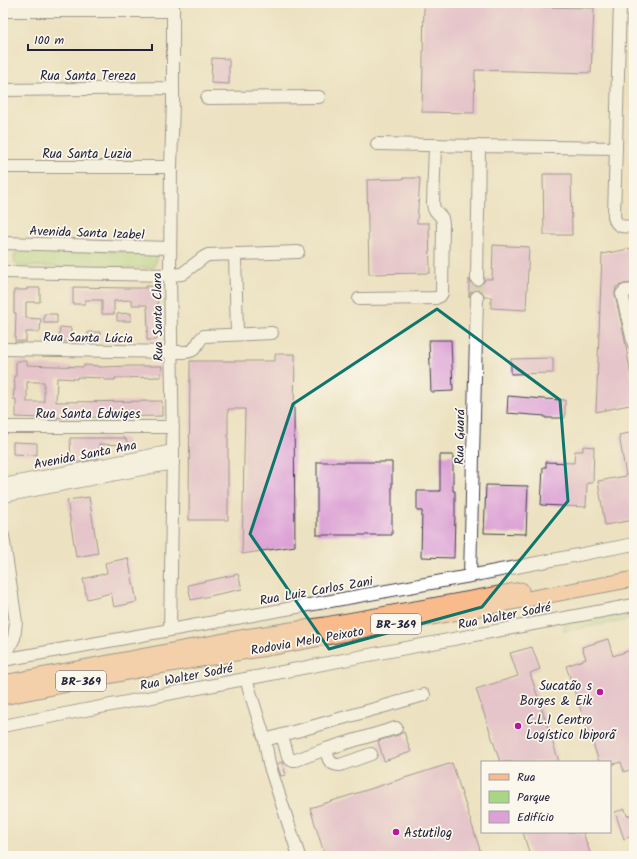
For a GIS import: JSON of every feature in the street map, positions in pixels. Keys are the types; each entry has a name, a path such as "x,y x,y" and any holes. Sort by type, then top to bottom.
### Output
{"main road":[{"name":"Rodovia Melo Peixoto","path":"3,683 245,637 325,625 634,569"},
{"name":"Rodovia Melo Peixoto","path":"3,697 158,666 279,646 634,579"}],"street":[{"path":"620,3 614,216 615,221 618,224 622,226 634,226"},
{"path":"3,11 173,7"},
{"name":"Rua Santa Clara","path":"170,630 173,463 170,248 173,7"},
{"name":"Rua Santa Tereza","path":"3,90 173,88"},
{"path":"208,98 319,97"},
{"path":"377,144 616,148"},
{"path":"359,299 436,298 442,293 443,224 442,218 434,209 433,204 435,145"},
{"path":"477,279 479,146"},
{"name":"Rua Santa Luzia","path":"3,167 171,167"},
{"name":"Avenida Santa Izabel","path":"3,243 170,248"},
{"path":"3,272 170,275 182,274 208,255 298,252"},
{"path":"236,254 237,334"},
{"path":"634,290 624,291 622,294 634,345"},
{"name":"Rua Guará","path":"470,576 477,297"},
{"name":"Rua Santa Lúcia","path":"3,349 172,352 191,351 194,349 201,337 204,336 272,333"},
{"name":"Rua Santa Edwiges","path":"3,426 173,427"},
{"name":"Avenida Santa Ana","path":"3,485 173,451"},
{"name":"Avenida Santa Ana","path":"3,496 173,463"},
{"path":"3,536 16,622 14,638 3,660"},
{"name":"Rua Luiz Carlos Zani","path":"3,660 470,576 634,544"},
{"name":"Rua Walter Sodré","path":"3,726 634,605"},
{"path":"246,679 265,740 269,764 299,856"},
{"path":"265,740 424,695"},
{"path":"282,735 288,757 291,760 296,760 326,749 396,728"},
{"path":"326,749 328,758 336,765 371,754"}],"highlighted area":[{"path":"437,309 560,400 568,501 482,607 329,649 250,534 293,404"}],"green space":[{"path":"18,249 155,252 156,258 153,268 18,266 15,263 14,257"},
{"path":"634,613 634,619 564,631 564,625"}],"building":[{"path":"424,5 594,8 591,73 475,70 474,113 422,112"},
{"path":"212,58 229,59 229,84 211,83"},
{"path":"543,174 571,174 572,235 544,235"},
{"path":"420,178 417,223 429,223 430,273 369,274 367,180"},
{"path":"493,245 529,247 526,310 491,308 491,297 484,297 481,290 473,291 470,293 469,297 469,279 473,285 480,286 485,279 492,279"},
{"path":"634,248 634,283 616,287 615,295 624,335 634,394 634,404 596,412 602,254"},
{"path":"146,286 158,286 157,340 147,340 147,305 132,305 132,300 114,301 114,314 102,314 102,300 85,300 85,304 73,304 73,287 146,288"},
{"path":"27,288 40,288 40,302 26,302 26,318 41,319 40,332 26,332 26,341 15,341 16,313 14,313 14,290 27,290"},
{"path":"131,313 131,321 117,321 117,314"},
{"path":"44,314 57,314 57,323 44,323"},
{"path":"60,327 71,328 70,342 59,341"},
{"path":"88,332 100,332 100,340 88,340"},
{"path":"429,340 451,340 453,391 431,392"},
{"path":"275,354 295,354 295,546 242,554 245,409 228,409 228,520 189,520 190,361 275,361"},
{"path":"553,358 553,373 511,374 511,359"},
{"path":"16,361 27,361 27,365 84,367 84,365 99,367 162,366 161,377 115,378 115,380 77,377 77,379 57,378 56,402 162,401 162,416 16,417 16,399 13,399 15,390 14,376 16,376","holes":["27,382 44,382 44,402 27,402"]},
{"path":"508,396 565,400 565,418 545,418 545,416 507,413"},
{"path":"634,432 634,520 605,525 598,481 626,476 619,435"},
{"path":"70,438 125,438 129,445 99,444 99,458 82,462 71,462"},
{"path":"13,442 37,443 37,455 13,454"},
{"path":"583,446 594,447 593,483 587,483 586,507 541,505 543,467 546,467 546,462 574,463 575,451 583,451"},
{"path":"440,455 453,455 453,491 455,491 454,558 421,557 422,511 417,511 417,491 440,491"},
{"path":"317,462 392,462 392,535 317,535"},
{"path":"486,485 528,486 526,534 484,533"},
{"path":"89,497 98,553 76,557 67,500"},
{"path":"128,558 137,602 114,607 111,593 87,599 83,579 107,573 105,563"},
{"path":"238,574 242,589 191,600 188,585"},
{"name":"Sucatão s Borges & Eik","path":"608,639 613,656 634,649 634,768 624,772 621,762 611,765 611,761 599,761 591,737 590,738 566,666 586,659 582,647"},
{"name":"C.L.I Centro Logístico Ibiporã","path":"532,647 540,669 530,673 559,761 500,761 476,689 518,676 510,653"},
{"path":"404,732 411,752 384,761 378,741"},
{"path":"282,762 286,775 281,776 277,764"},
{"name":"Astutilog","path":"452,763 482,856 325,856 310,808"},
{"path":"625,809 627,816 634,814 634,835 624,839 615,812"},
{"path":"523,833 583,833 591,856 530,856"}],"tunnel":[{"path":"477,279 477,297"}],"place":[{"name":"Sucatão s Borges & Eik","path":"600,692"},
{"name":"C.L.I Centro Logístico Ibiporã","path":"518,726"},
{"name":"Astutilog","path":"396,832"}]}
